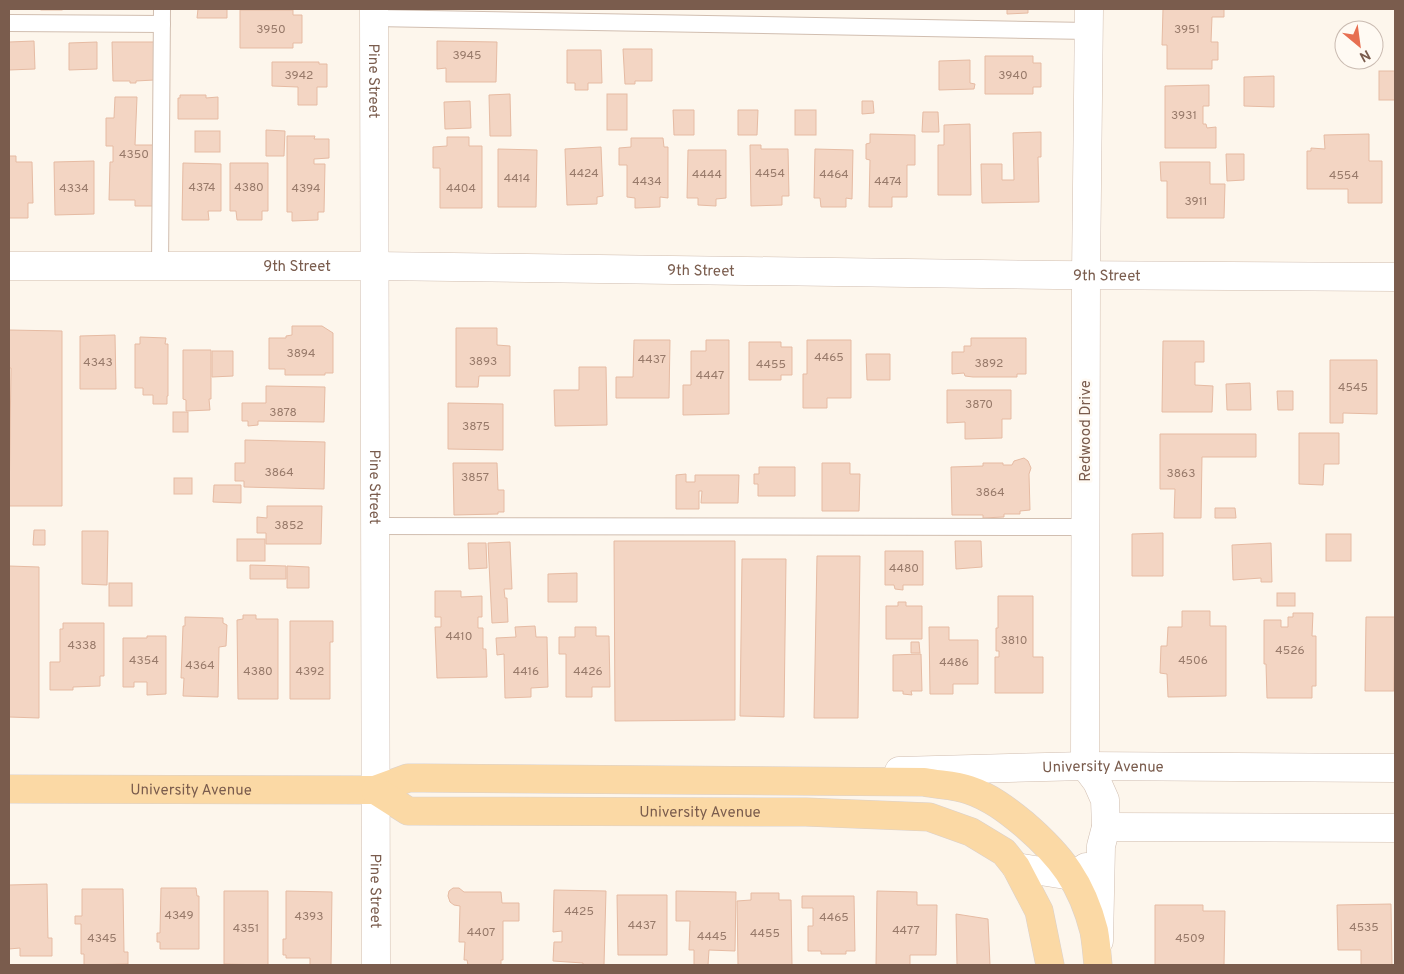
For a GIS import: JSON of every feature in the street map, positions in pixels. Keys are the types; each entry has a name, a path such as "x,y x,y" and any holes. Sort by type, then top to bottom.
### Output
{"main road":[{"name":"University Avenue","path":"9,789 375,790 408,778 811,781 847,783 924,782 967,789 992,799 1048,845 1072,876"},
{"name":"University Avenue","path":"375,790 408,811 806,812 929,817 971,832 1004,852 1016,867"},
{"path":"1016,867 1039,911 1050,965"},
{"path":"1072,876 1081,893 1094,932 1098,965"}],"street":[{"name":"Pine Street","path":"374,14 376,965"},
{"name":"Redwood Drive","path":"1085,766 1086,275 1089,20"},
{"name":"9th Street","path":"9,266 375,266 1395,277"},
{"name":"University Avenue","path":"811,781 843,773 1085,766 1395,768"},
{"path":"1085,766 1097,782 1105,800 1098,965"},
{"path":"1104,837 1395,828"},
{"path":"1016,867 1072,876 1090,864 1104,837"}],"lane":[{"path":"374,14 1089,20"},
{"path":"9,23 162,17 160,266"},
{"path":"375,526 1085,527"}],"building":[{"path":"62,9 62,10 41,10"},
{"path":"198,9 227,9 227,18 197,18"},
{"path":"1007,9 1028,9 1028,13 1007,14"},
{"path":"1163,9 1224,9 1224,17 1212,17 1211,42 1218,42 1218,60 1212,60 1212,69 1167,69 1167,45 1162,45"},
{"path":"240,10 293,10 293,15 302,15 302,43 293,43 293,48 240,48"},
{"path":"34,41 35,69 9,70 9,42"},
{"path":"437,41 497,42 496,82 446,82 446,68 437,69"},
{"path":"97,42 97,69 69,70 69,43"},
{"path":"112,42 154,42 154,80 136,81 136,83 113,81"},
{"path":"623,49 652,49 652,81 635,81 635,84 625,84"},
{"path":"567,50 601,50 602,83 588,83 588,90 575,90 575,83 567,83"},
{"path":"985,56 1033,56 1033,63 1041,63 1041,87 1033,87 1033,94 985,94"},
{"path":"970,60 970,83 975,84 974,89 939,90 939,61"},
{"path":"272,62 319,62 319,64 327,64 327,87 317,87 317,105 298,105 298,87 272,86"},
{"path":"1379,71 1395,71 1395,100 1379,100"},
{"path":"1274,76 1274,107 1244,106 1244,77"},
{"path":"1209,85 1209,106 1203,106 1203,124 1206,124 1207,128 1216,127 1216,148 1165,148 1165,86"},
{"path":"510,94 511,136 490,136 489,95"},
{"path":"607,94 627,94 627,130 607,130"},
{"path":"180,95 206,95 206,98 218,97 218,119 178,119 178,98 180,98"},
{"path":"115,97 137,97 135,145 156,145 156,206 135,206 135,200 109,200 110,162 113,162 113,146 106,146 106,118 114,118"},
{"path":"470,101 471,128 445,129 444,102"},
{"path":"862,101 873,101 874,113 862,114"},
{"path":"673,110 694,110 694,135 674,135"},
{"path":"738,110 758,110 757,135 738,135"},
{"path":"795,110 816,110 816,135 795,135"},
{"path":"923,112 938,112 939,132 922,132"},
{"path":"970,124 971,195 938,195 938,145 944,145 944,125"},
{"path":"266,130 285,131 284,156 266,156"},
{"path":"195,131 220,131 220,152 195,152"},
{"path":"1041,132 1041,157 1038,157 1039,202 982,203 981,164 1002,164 1002,180 1014,180 1013,133"},
{"path":"870,134 915,135 915,165 907,165 907,197 892,197 892,207 869,207 870,160 866,159 866,144 870,143"},
{"path":"1369,134 1369,161 1382,161 1382,203 1348,203 1348,189 1307,189 1307,151 1311,151 1311,148 1325,149 1324,135"},
{"path":"287,136 315,136 314,139 329,139 329,158 314,159 314,164 325,164 324,212 318,212 318,220 292,221 292,212 287,212"},
{"path":"447,137 469,137 469,146 482,146 482,208 440,208 440,168 433,168 433,147 447,146"},
{"path":"631,138 663,138 664,147 668,147 668,198 660,197 660,207 635,208 635,198 627,197 627,165 619,165 619,148 631,147"},
{"path":"750,145 761,145 761,149 788,149 789,196 782,196 782,205 751,206"},
{"path":"601,147 603,196 597,197 597,204 567,205 565,149"},
{"path":"498,149 537,150 536,207 498,207"},
{"path":"815,149 853,150 852,199 846,198 846,207 821,207 820,198 814,198"},
{"path":"688,150 726,150 726,198 716,199 716,206 698,205 698,198 687,198"},
{"path":"1226,154 1244,154 1244,180 1227,181"},
{"path":"9,156 16,156 16,162 32,162 33,203 28,203 28,218 9,218"},
{"path":"94,161 94,214 55,215 54,162"},
{"path":"1160,162 1210,162 1210,184 1225,184 1224,218 1167,218 1167,181 1161,181"},
{"path":"183,163 221,164 221,211 208,211 209,220 182,220"},
{"path":"230,163 268,163 268,211 262,211 262,220 237,220 236,211 230,211"},
{"path":"292,326 322,326 333,333 333,373 325,373 325,375 285,375 285,369 269,369 269,338 286,338 286,336 292,335"},
{"path":"456,328 497,328 497,345 510,346 510,376 479,376 478,387 456,387"},
{"path":"9,330 62,331 62,506 9,506 11,368 9,368"},
{"path":"115,335 116,389 80,389 80,336"},
{"path":"140,337 166,338 165,344 168,344 167,404 153,404 153,395 143,395 143,388 135,388 135,344 140,344"},
{"path":"971,338 1026,338 1026,374 1017,374 1017,377 973,377 965,376 964,373 952,374 952,352 964,352 964,346 971,346"},
{"path":"634,340 670,340 669,398 616,398 616,377 633,377"},
{"path":"706,340 729,340 729,414 683,415 683,385 691,385 691,351 706,351"},
{"path":"807,340 851,340 851,398 827,398 827,408 803,408 803,374 807,374"},
{"path":"1163,341 1204,341 1204,362 1195,362 1195,385 1213,386 1212,412 1162,412"},
{"path":"749,342 781,342 781,347 792,347 792,375 781,375 781,380 749,380"},
{"path":"183,350 211,350 210,410 186,411 186,400 183,399"},
{"path":"212,351 233,351 233,376 212,377"},
{"path":"866,354 890,354 890,380 867,380"},
{"path":"1330,360 1377,360 1377,414 1343,413 1343,423 1330,423"},
{"path":"579,367 606,367 607,425 555,426 554,390 579,390"},
{"path":"1250,383 1251,410 1227,410 1226,384"},
{"path":"266,386 325,387 324,422 258,421 258,425 248,426 248,421 242,421 242,403 266,403"},
{"path":"947,390 1011,390 1011,419 1002,419 1002,438 965,439 965,422 947,423"},
{"path":"1277,391 1293,391 1293,410 1278,410"},
{"path":"448,403 503,404 503,450 448,449"},
{"path":"173,412 188,412 188,432 173,432"},
{"path":"1299,433 1339,433 1339,464 1324,464 1323,485 1299,484"},
{"path":"1160,434 1256,434 1256,457 1202,457 1201,518 1174,518 1175,489 1160,489"},
{"path":"245,440 325,442 324,489 244,487 244,481 235,481 235,463 245,463"},
{"path":"1024,458 1028,461 1031,468 1029,474 1030,510 1020,511 1020,514 1004,514 1004,517 983,518 983,515 952,515 951,467 983,466 983,463 1012,465 1014,461"},
{"path":"453,463 497,463 498,490 504,490 504,512 498,512 498,514 454,515"},
{"path":"822,463 850,463 850,474 860,474 859,511 822,511"},
{"path":"759,467 795,467 795,496 758,496 758,484 754,484 754,474 759,474"},
{"path":"686,474 686,482 695,482 695,475 739,475 738,503 701,503 702,491 699,491 699,509 676,509 676,475"},
{"path":"174,478 192,478 192,494 174,494"},
{"path":"214,485 241,485 241,503 213,502"},
{"path":"267,506 322,506 321,544 266,544 266,533 257,533 257,517 267,518"},
{"path":"1215,508 1235,508 1236,518 1215,518"},
{"path":"34,530 45,530 45,545 33,545"},
{"path":"82,531 108,531 107,585 82,584"},
{"path":"1163,533 1163,576 1132,576 1132,534"},
{"path":"1326,534 1351,534 1351,561 1326,561"},
{"path":"237,539 265,539 265,561 237,561"},
{"path":"614,541 735,541 735,720 615,721"},
{"path":"955,541 981,541 982,567 956,569"},
{"path":"510,542 512,589 504,589 505,598 507,598 508,622 492,623 488,543"},
{"path":"468,543 486,543 487,568 469,569"},
{"path":"1271,543 1272,582 1261,582 1261,578 1233,580 1232,545"},
{"path":"885,551 923,551 923,585 903,585 903,590 895,589 894,585 885,585"},
{"path":"817,556 860,556 858,718 814,718"},
{"path":"742,559 786,559 784,717 740,716"},
{"path":"250,565 286,566 286,579 250,579"},
{"path":"9,566 39,567 39,718 9,717"},
{"path":"287,566 309,567 309,588 287,588"},
{"path":"577,573 577,602 548,602 548,574"},
{"path":"109,583 132,583 132,606 109,606"},
{"path":"435,591 461,591 461,597 482,596 482,617 478,617 478,628 483,628 483,649 486,649 487,677 437,678 435,627 441,627 441,617 435,617"},
{"path":"1277,593 1295,593 1295,606 1277,606"},
{"path":"998,596 1033,596 1033,657 1043,657 1043,693 995,693 995,657 999,657 999,651 996,651"},
{"path":"898,602 906,602 906,606 922,606 922,639 886,639 886,606 898,606"},
{"path":"1182,611 1210,611 1210,626 1226,626 1226,696 1168,697 1167,674 1160,673 1161,646 1167,646 1168,627 1182,627"},
{"path":"1293,613 1313,613 1312,636 1316,636 1316,686 1312,686 1312,698 1267,698 1266,664 1264,664 1264,620 1281,620 1281,627 1288,627 1288,617 1293,617"},
{"path":"243,615 256,615 256,619 278,619 278,699 238,699 237,620 243,619"},
{"path":"185,617 223,618 223,623 227,625 226,646 219,647 218,697 183,696 184,678 181,678"},
{"path":"1366,617 1395,617 1394,691 1365,691"},
{"path":"290,621 333,621 333,642 330,642 330,699 290,699"},
{"path":"63,623 104,623 104,676 100,676 100,686 73,687 73,690 50,690 50,662 60,662 60,629 63,629"},
{"path":"535,626 536,637 547,637 548,687 531,688 531,697 505,698 504,654 497,655 496,638 516,637 515,627"},
{"path":"575,627 596,627 596,636 609,636 610,687 592,687 592,697 566,697 566,654 559,654 559,637 575,637"},
{"path":"929,627 949,627 949,640 978,640 978,684 953,684 953,694 930,694"},
{"path":"147,636 166,636 166,694 147,695 147,682 134,682 134,687 123,687 123,638 147,638"},
{"path":"911,642 919,642 920,653 911,653"},
{"path":"921,654 922,691 911,691 912,695 903,694 903,691 893,691 893,655"},
{"path":"47,884 48,938 52,938 52,956 20,956 20,948 9,949 9,885"},
{"path":"161,888 196,888 197,896 199,896 199,949 160,949 160,942 157,942 157,933 160,933"},
{"path":"453,888 459,888 464,892 501,892 502,903 519,903 519,921 503,921 503,960 501,960 501,965 468,965 467,960 464,960 465,942 459,942 460,906 450,902 448,896 449,891"},
{"path":"82,889 123,889 124,952 128,952 128,964 84,965 84,954 81,954 81,924 75,924 75,916 82,916"},
{"path":"554,890 606,891 604,965 583,965 583,963 553,961 554,942 562,942 562,931 553,932"},
{"path":"224,891 268,891 268,965 224,964"},
{"path":"286,891 332,892 331,965 310,965 310,958 286,958 286,955 283,955 283,939 286,939"},
{"path":"676,891 736,892 735,951 709,950 708,965 694,965 694,950 689,950 690,921 676,921"},
{"path":"877,891 917,892 917,905 937,905 936,955 910,955 910,965 876,965"},
{"path":"751,893 779,893 779,900 791,900 792,965 738,965 737,901 751,900"},
{"path":"617,895 667,895 667,955 618,955"},
{"path":"802,896 854,896 855,951 846,951 846,954 821,954 821,951 808,951 808,926 813,926 813,908 802,908"},
{"path":"1391,904 1392,965 1361,965 1361,950 1338,950 1337,905"},
{"path":"1155,905 1203,905 1203,911 1225,911 1224,965 1155,965"},
{"path":"956,914 988,919 990,965 957,965"}]}
